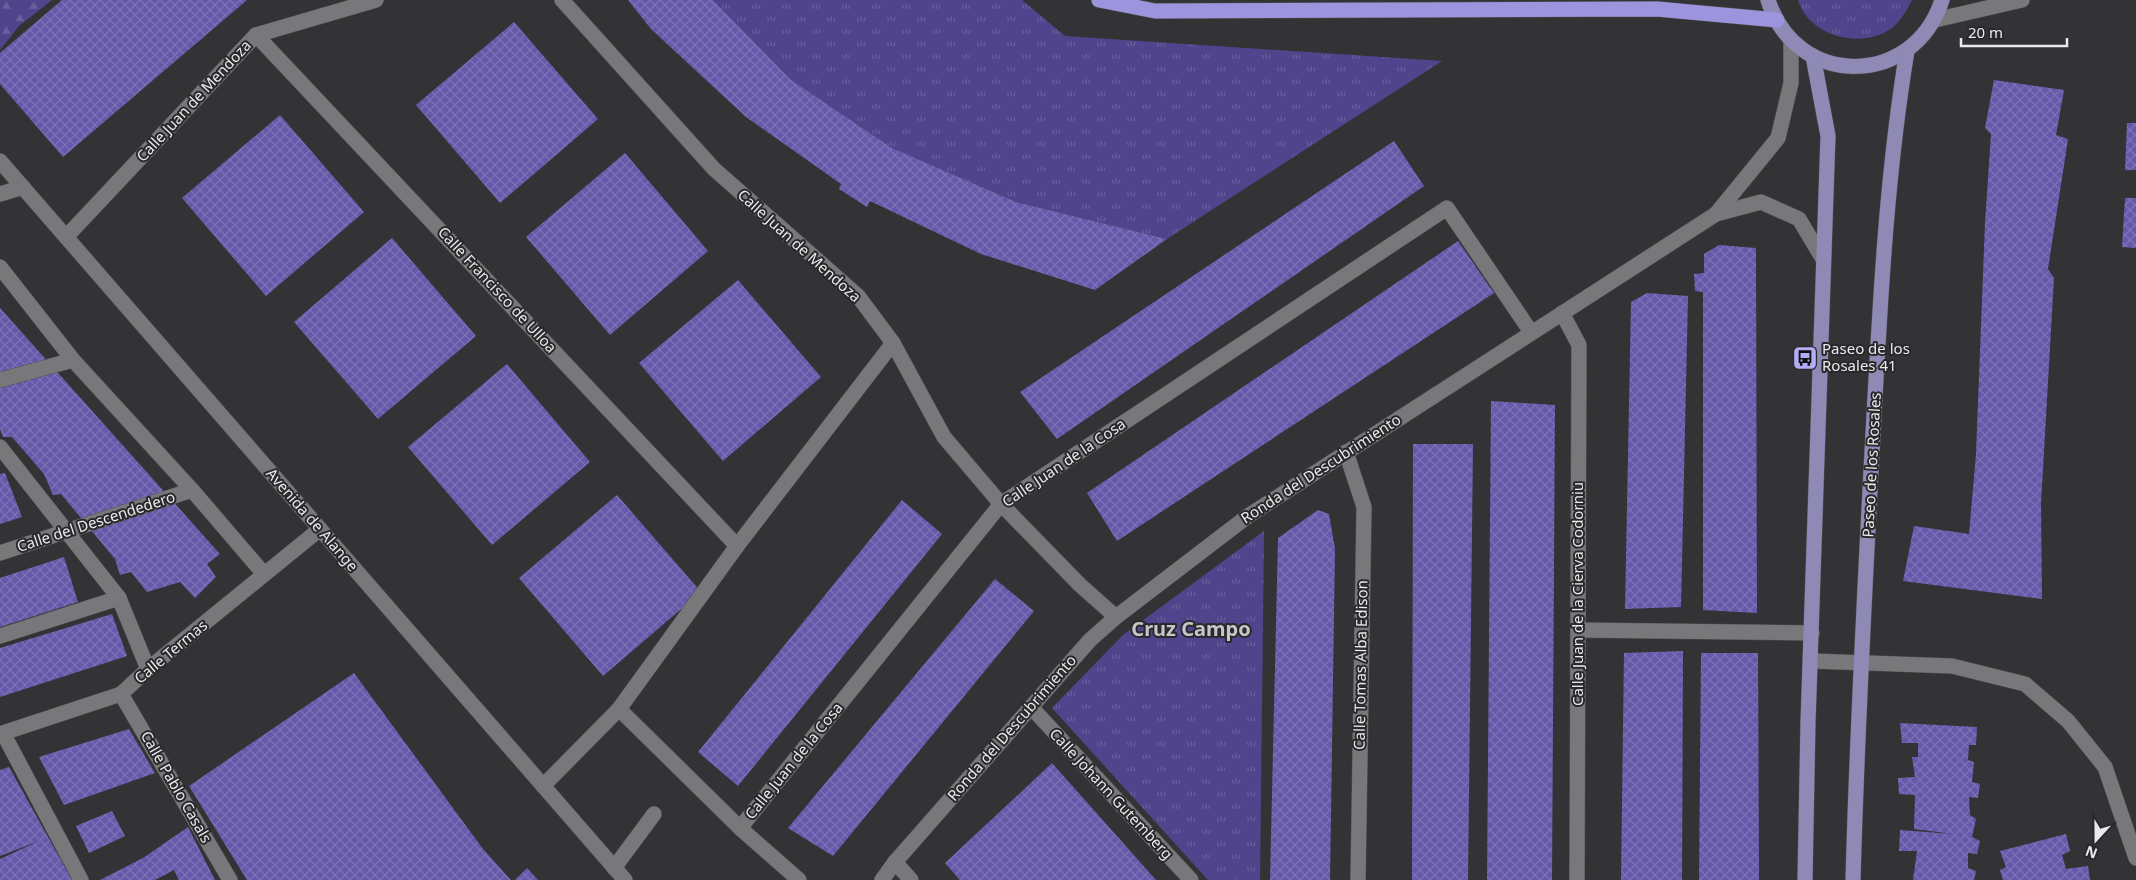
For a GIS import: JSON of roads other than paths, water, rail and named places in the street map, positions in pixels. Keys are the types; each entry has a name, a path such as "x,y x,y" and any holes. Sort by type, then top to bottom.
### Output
{"highway":[{"path":"1099,0 1155,11 1657,9 1777,20"}],"main road":[{"path":"1768,0 1777,20 1792,41 1813,56 1833,64 1863,67 1888,61 1906,51 1923,36 1934,20 1942,0"},
{"name":"Paseo de los Rosales","path":"1853,880 1861,663 1882,266 1899,96 1906,51"},
{"path":"1806,880 1808,722 1812,662 1828,136 1813,56"}],"street":[{"name":"Calle Juan de Mendoza","path":"66,237 256,35 376,0"},
{"name":"Calle Juan de Mendoza","path":"562,0 714,169 858,296 893,343 944,436 1001,504 1080,585 1116,617"},
{"path":"1934,20 2022,0"},
{"name":"Calle Francisco de Ulloa","path":"256,35 737,546"},
{"path":"1716,214 1778,138 1791,83 1792,41"},
{"name":"Avenida de Alange","path":"0,161 625,880"},
{"path":"0,194 22,187"},
{"name":"Ronda del Descubrimiento","path":"882,880 895,862 1090,640 1116,617 1248,516 1716,214 1762,202 1799,219 1823,259"},
{"name":"Calle Juan de la Cosa","path":"740,828 1001,504 1447,208 1531,332"},
{"path":"0,268 73,360 192,490 264,574"},
{"name":"Calle Juan de la Cierva Codorniu","path":"1562,313 1579,344 1577,880"},
{"path":"543,786 619,709 737,546 893,343"},
{"path":"0,380 73,360"},
{"name":"Calle Tomas Alba Edison","path":"1346,452 1364,507 1358,880"},
{"path":"3,455 119,598 148,670"},
{"name":"Calle del Descendedero","path":"0,553 192,490"},
{"name":"Calle Termas","path":"2,734 121,694 320,528"},
{"path":"0,636 119,598"},
{"path":"1578,630 1812,633"},
{"path":"1812,662 1952,666 2025,684 2068,722 2105,767 2136,858"},
{"name":"Calle Pablo Casals","path":"121,694 230,880"},
{"name":"Calle Johann Gutemberg","path":"1031,707 1191,880"},
{"path":"619,709 740,828 799,880"},
{"path":"2,734 81,880"},
{"path":"614,868 654,814"},
{"path":"895,862 911,880"}],"place":[{"name":"Paseo de los Rosales 41","path":"1805,358"}],"district":[{"name":"Cruz Campo","path":"1191,629"}]}
